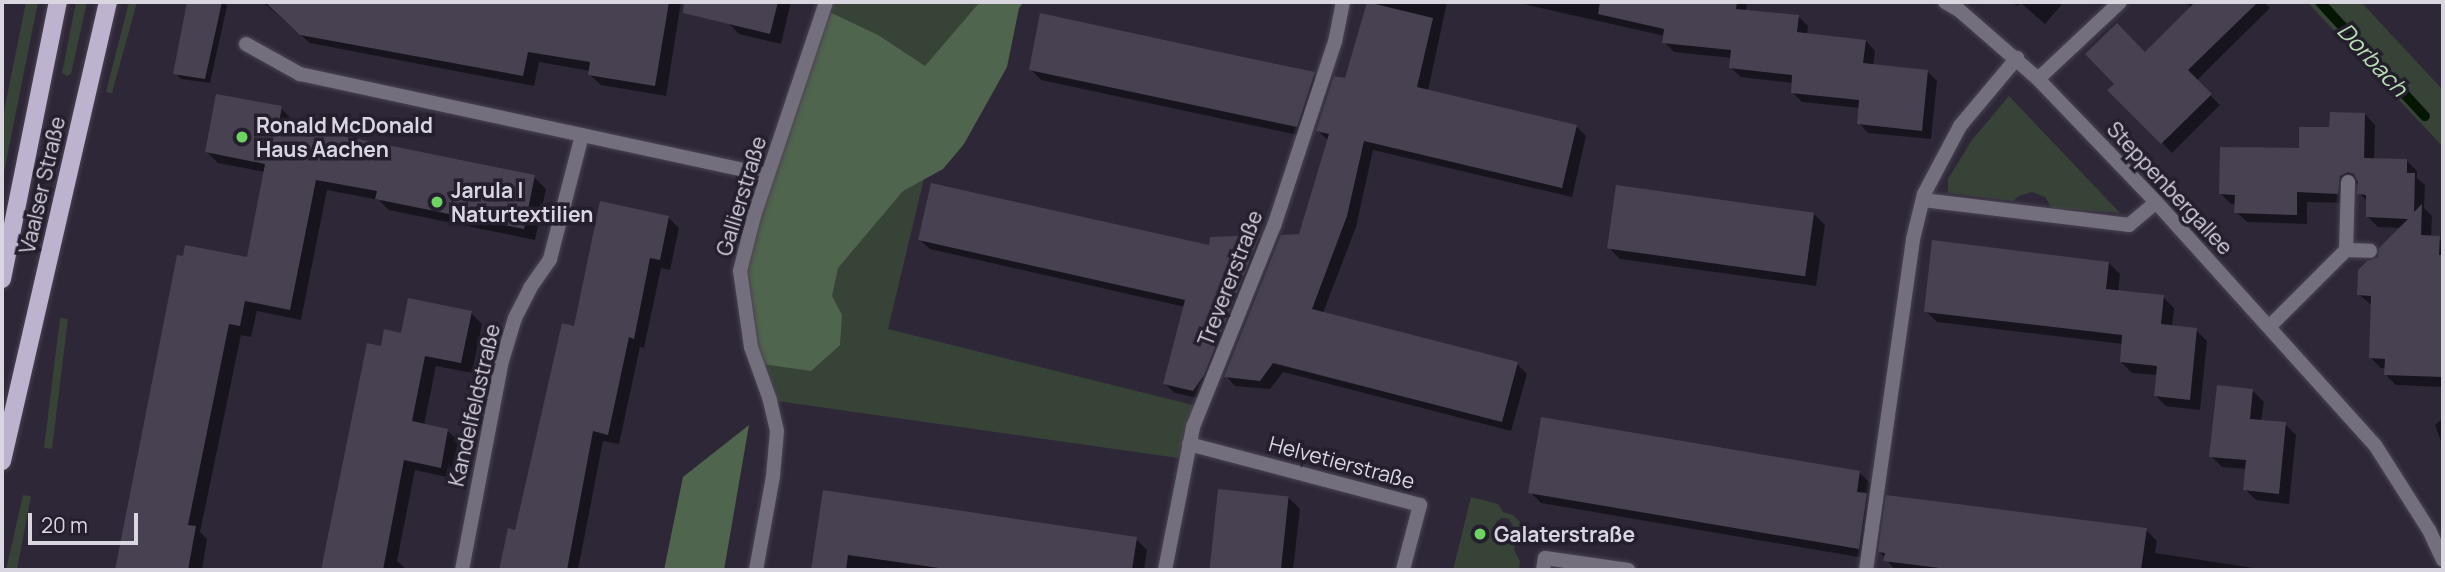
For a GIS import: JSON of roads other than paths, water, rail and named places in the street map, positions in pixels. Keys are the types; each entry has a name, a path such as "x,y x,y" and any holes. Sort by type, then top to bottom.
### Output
{"main road":[{"name":"Vaalser Straße","path":"2,279 58,2"},
{"name":"Vaalser Straße","path":"2,461 108,2"}],"street":[{"name":"Gallierstraße","path":"756,570 773,476 776,431 770,400 751,347 740,271 745,244 767,175 802,80 826,2"},
{"name":"Trevererstraße","path":"1165,570 1188,444 1274,226 1335,42 1343,2"},
{"name":"Steppenbergallee","path":"1945,2 2017,58 2038,79 2156,202 2375,445 2429,530 2443,561"},
{"path":"2038,79 2120,2"},
{"path":"246,44 300,74 767,175"},
{"path":"1866,570 1913,239 1923,200 1960,126 2017,58"},
{"name":"Kandelfeldstraße","path":"461,570 502,360 515,318 530,288 550,259 582,135"},
{"path":"2269,327 2346,250 2348,182"},
{"path":"1923,200 2129,225 2156,202"},
{"path":"2346,250 2370,251"},
{"name":"Helvetierstraße","path":"1188,444 1420,505 1403,570"},
{"path":"1543,570 1545,558 1628,570"}],"waterway":[{"name":"Dorbach","path":"2320,2 2425,116"}],"place":[{"name":"Ronald McDonald Haus Aachen","path":"242,137"},
{"name":"Jarula | Naturtextilien","path":"437,202"},
{"name":"Galaterstraße","path":"1480,534"}]}
